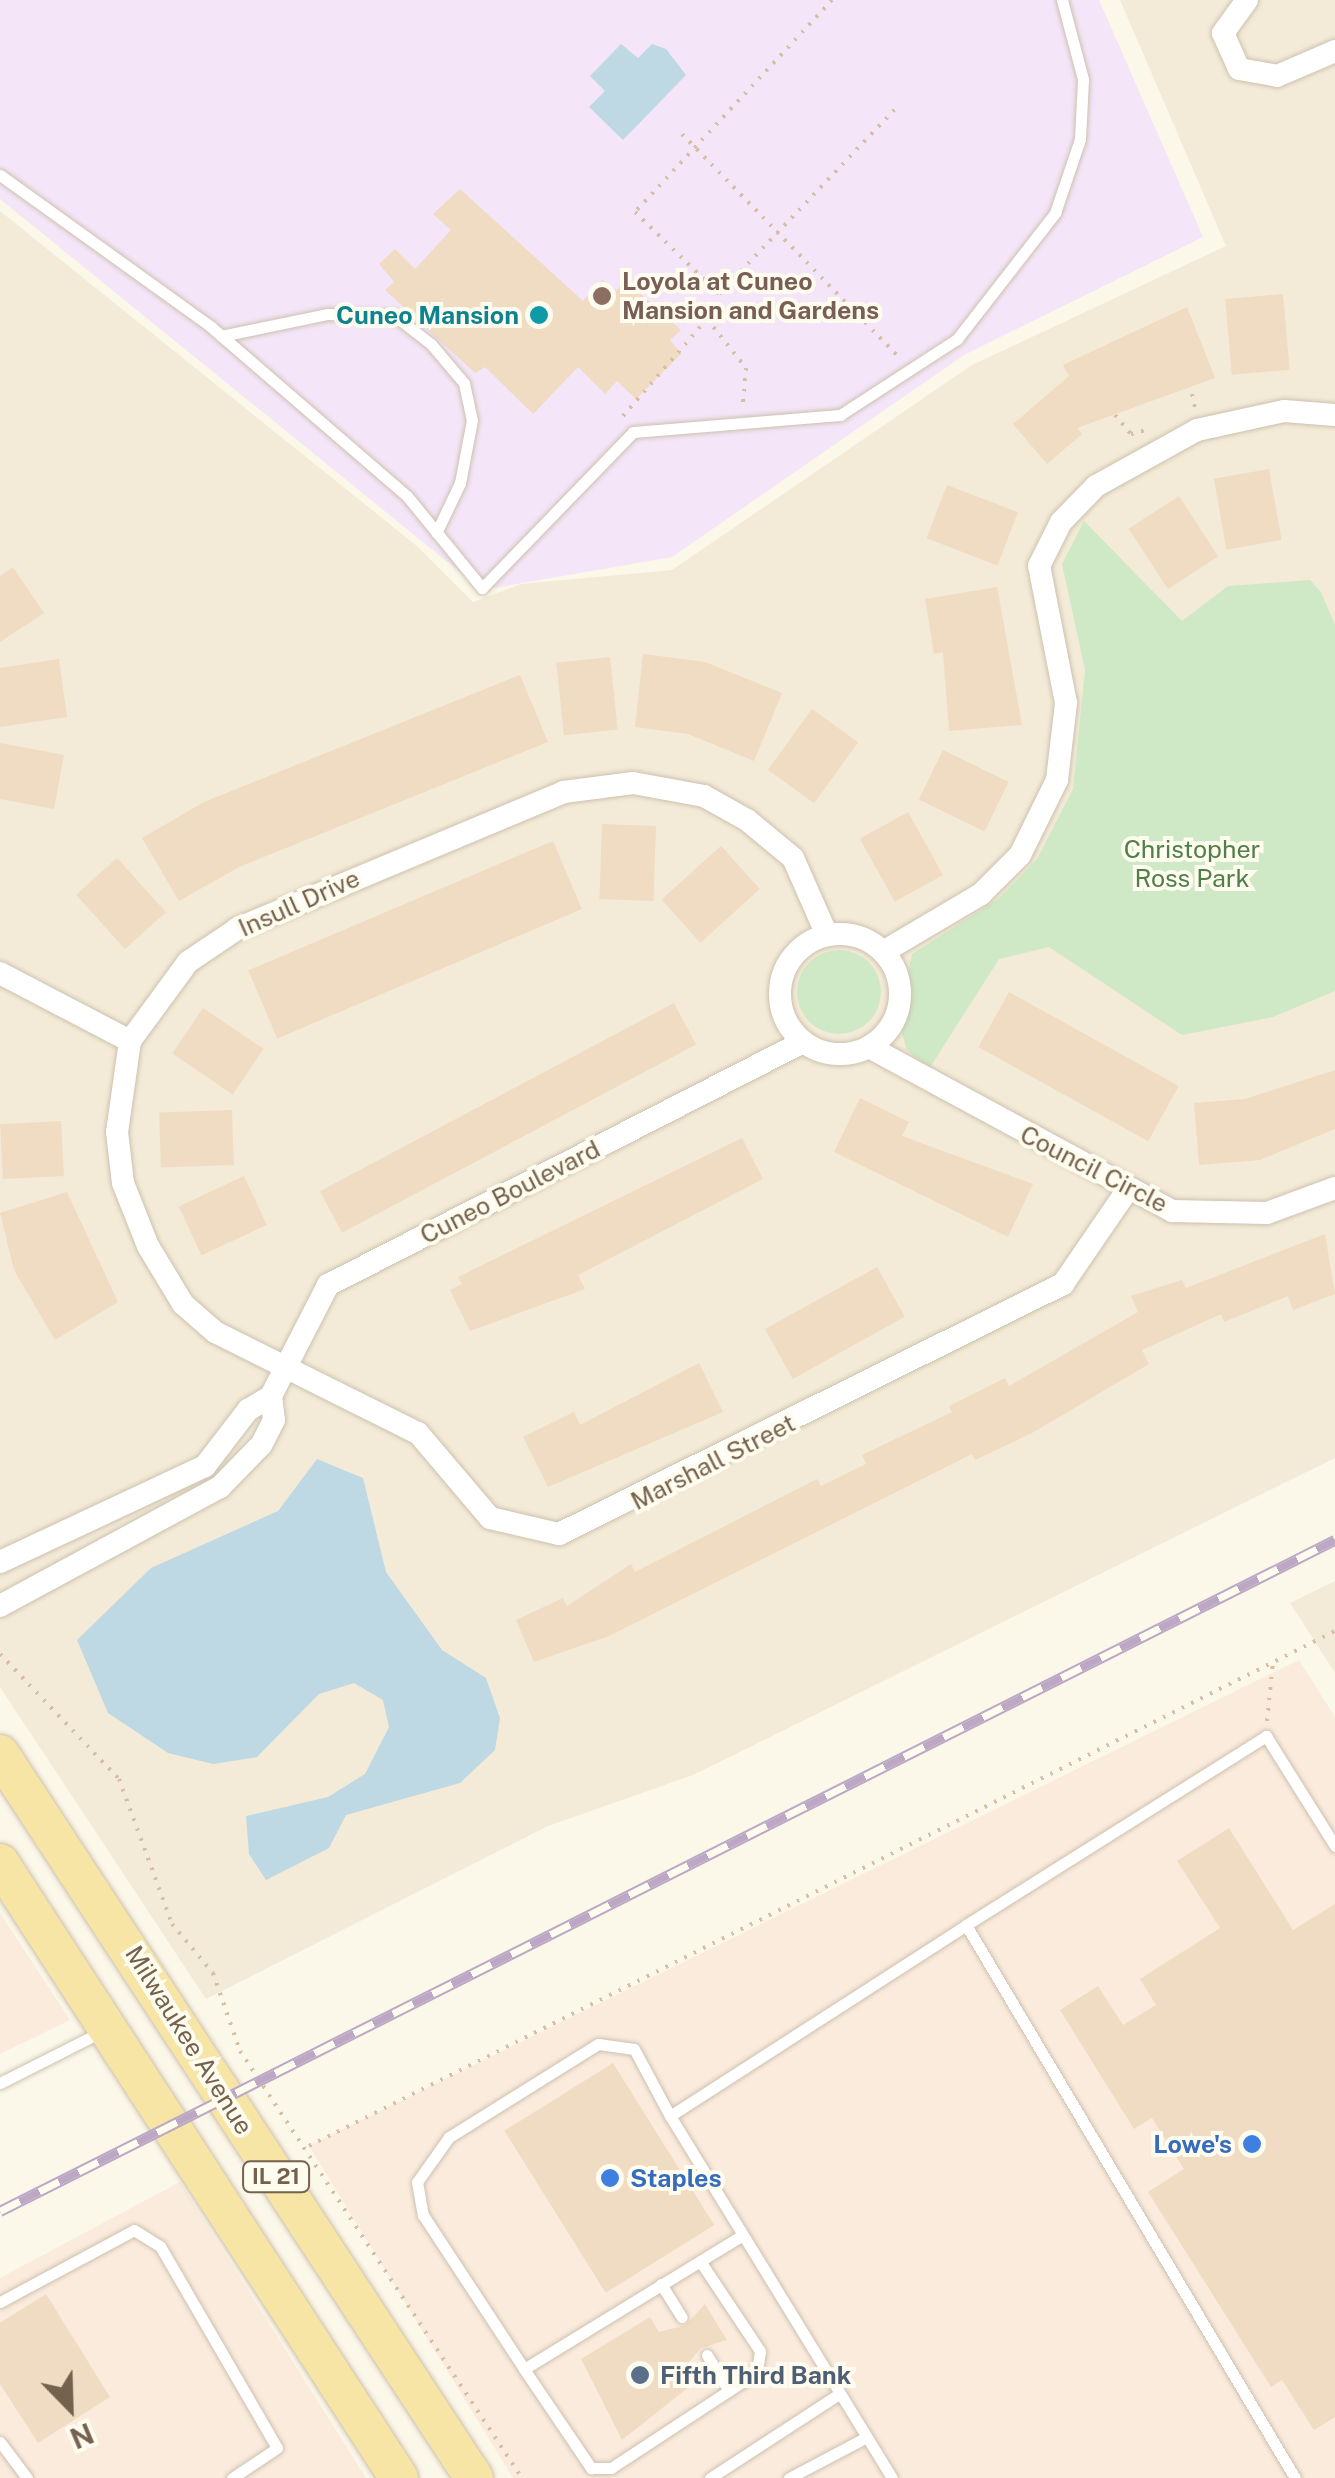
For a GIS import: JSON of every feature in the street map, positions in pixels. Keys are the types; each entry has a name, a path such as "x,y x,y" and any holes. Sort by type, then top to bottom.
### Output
{"main road":[{"name":"Milwaukee Avenue","path":"0,1754 474,2478"},
{"name":"IL 21","path":"0,1863 400,2478"}],"street":[{"path":"1247,0 1224,33 1239,69 1277,76 1335,51"},
{"path":"883,952 994,881 1020,855 1057,780 1066,704 1039,566 1060,522 1096,486 1197,430 1284,411 1335,415"},
{"name":"Insull Drive","path":"286,1362 215,1332 184,1304 148,1246 123,1183 117,1132 130,1041 188,962 237,928 564,792 633,782 704,796 793,858 827,935"},
{"path":"827,935 857,936 883,952 900,1003 868,1047 836,1054 804,1042 783,1015 780,981 797,951 827,935"},
{"path":"0,973 130,1041"},
{"name":"Cuneo Boulevard","path":"0,1606 220,1487 261,1445 274,1420 271,1396 328,1285 804,1042"},
{"name":"Council Circle","path":"868,1047 1126,1192 1216,1217 1267,1213 1335,1188"},
{"name":"Marshall Street","path":"286,1362 418,1433 490,1518 558,1534 1063,1284 1126,1192"},
{"name":"Cuneo Boulevard","path":"0,1562 205,1466 248,1410 271,1396"},
{"path":"136,1498 151,1526"}],"lane":[{"path":"0,176 221,336 407,496 482,588 633,432 840,415 914,373 1006,285 1054,213 1080,138 1083,79 1062,0"},
{"path":"221,336 328,314 395,316 430,344 464,383 472,420 460,483 436,533"},
{"path":"670,2116 1266,1736 1335,1846"},
{"path":"966,1925 1295,2478"},
{"path":"0,2082 106,2029"},
{"path":"700,2261 760,2351 757,2372 611,2468 591,2468 422,2214 417,2182 450,2137 598,2044 634,2049 836,2396 892,2478"},
{"path":"0,2302 134,2230 160,2246 278,2448 232,2478"},
{"path":"524,2369 741,2236"},
{"path":"661,2284 682,2318"},
{"path":"706,2355 729,2390"},
{"path":"710,2478 836,2396"},
{"path":"789,2478 864,2438"},
{"path":"0,2442 27,2478"}],"path":[{"path":"832,0 634,212 719,294 896,107"},
{"path":"682,134 914,373"},
{"path":"620,420 708,319 746,368 741,423"},
{"path":"1181,414 1197,407 1192,394"},
{"path":"1114,414 1131,434 1154,426"},
{"path":"309,2146 1335,1630"},
{"path":"0,1654 119,1778 172,1924 213,1973 240,2051 309,2146 522,2478"},
{"path":"1266,1736 1273,1662"}],"shaded area":[{"name":"Loyola at Cuneo Mansion and Gardens","path":"0,0 1099,0 1203,237 964,355 672,557 482,590 0,199"},
{"path":"1120,0 1335,0 1335,1458 693,1775 548,1826 206,1999 0,1687 0,211 418,547 473,602 521,584 672,570 972,365 1226,246"},
{"path":"1335,1581 1335,1673 1290,1603"},
{"path":"1299,1660 1335,1717 1335,2478 513,2478 309,2146"},
{"path":"0,1913 70,2020 0,2054"},
{"path":"180,2182 366,2478 0,2478 0,2278"}],"green space":[{"name":"Christopher Ross Park","path":"1084,521 1182,621 1228,586 1310,580 1321,592 1335,625 1335,991 1273,1017 1182,1035 1049,947 999,959 929,1069 907,1050 898,1020 912,954 998,899 1037,859 1073,789 1085,670 1062,564"},
{"path":"839,950 855,953 869,962 878,976 878,1008 869,1022 855,1031 839,1034 823,1031 809,1022 800,1008 797,992 800,976 809,962 823,953"}],"water":[{"path":"621,44 638,58 652,44 666,49 686,75 623,140 589,107 605,91 590,76"},
{"path":"317,1459 363,1478 386,1572 442,1650 486,1678 500,1718 495,1750 460,1783 346,1815 329,1848 266,1880 249,1854 246,1816 328,1797 365,1774 389,1727 383,1700 354,1683 319,1694 257,1757 213,1764 168,1753 108,1713 77,1640 151,1568 278,1511"}],"building":[{"name":"Cuneo Mansion","path":"460,189 583,301 602,280 617,290 625,280 681,330 670,340 681,354 636,399 617,381 605,394 578,367 533,414 485,367 475,373 385,290 394,282 379,264 395,249 415,269 451,230 433,214"},
{"path":"1283,294 1290,370 1232,375 1225,299"},
{"path":"1187,307 1215,378 1077,428 1082,434 1047,464 1013,424 1069,376 1063,365"},
{"path":"1269,469 1282,540 1226,550 1214,479"},
{"path":"947,485 1018,512 998,565 927,538"},
{"path":"1179,496 1218,556 1168,589 1129,529"},
{"path":"13,567 44,613 0,642 0,576"},
{"path":"997,587 1022,725 949,731 943,652 934,654 925,599"},
{"path":"643,654 705,662 782,693 754,761 688,734 635,727"},
{"path":"610,657 618,730 564,735 556,663"},
{"path":"59,659 67,717 0,727 0,668"},
{"path":"520,675 548,742 239,867 179,901 142,838 204,802"},
{"path":"812,709 858,743 814,803 768,770"},
{"path":"0,743 64,755 54,809 0,799"},
{"path":"943,750 1009,782 985,831 919,799"},
{"path":"908,812 943,875 895,902 860,839"},
{"path":"602,824 656,826 653,901 599,899"},
{"path":"553,841 582,909 277,1038 248,970"},
{"path":"721,846 760,889 700,943 662,900"},
{"path":"117,858 166,912 125,949 76,895"},
{"path":"1009,992 1179,1086 1148,1141 978,1047"},
{"path":"674,1003 696,1044 342,1233 320,1191"},
{"path":"203,1008 264,1049 233,1094 172,1054"},
{"path":"1335,1070 1335,1129 1260,1160 1199,1165 1194,1103 1245,1099"},
{"path":"860,1098 909,1122 902,1136 1033,1184 1008,1237 834,1152"},
{"path":"232,1110 234,1165 161,1168 159,1113"},
{"path":"61,1121 64,1176 3,1179 0,1124"},
{"path":"742,1138 763,1179 578,1275 585,1289 470,1331 450,1290 462,1284 458,1277"},
{"path":"244,1176 267,1225 202,1255 179,1206"},
{"path":"67,1192 118,1302 55,1340 14,1270 0,1213"},
{"path":"1325,1234 1335,1294 1293,1310 1288,1296 1224,1322 1221,1314 1142,1350 1149,1364 1032,1433 975,1460 972,1454 609,1636 534,1662 516,1620 563,1598 567,1606 631,1564 635,1572 817,1479 821,1486 866,1464 862,1455 952,1412 949,1406 1005,1378 1009,1386 1138,1312 1131,1296 1182,1280 1186,1288"},
{"path":"877,1267 905,1317 793,1379 765,1329"},
{"path":"699,1363 723,1412 548,1487 523,1437 574,1412 580,1425"},
{"name":"Lowe's","path":"1229,1828 1293,1930 1335,1904 1335,2417 1314,2430 1282,2380 1271,2387 1148,2192 1184,2169 1152,2118 1134,2129 1060,2010 1098,1986 1123,2025 1156,2005 1140,1979 1220,1928 1177,1861"},
{"name":"Staples","path":"613,2063 714,2225 606,2293 504,2131"},
{"path":"46,2294 110,2397 38,2443 0,2384 0,2323"},
{"name":"Fifth Third Bank","path":"705,2304 727,2340 701,2348 685,2367 694,2383 622,2440 581,2359 650,2317 659,2332 686,2325"}],"railway":[{"path":"0,2211 1335,1540"}],"place":[{"name":"Loyola at Cuneo Mansion and Gardens","path":"602,296"},
{"name":"Cuneo Mansion","path":"539,315"},
{"name":"Lowe's","path":"1252,2144"},
{"name":"Staples","path":"610,2178"},
{"name":"Fifth Third Bank","path":"640,2375"}]}
